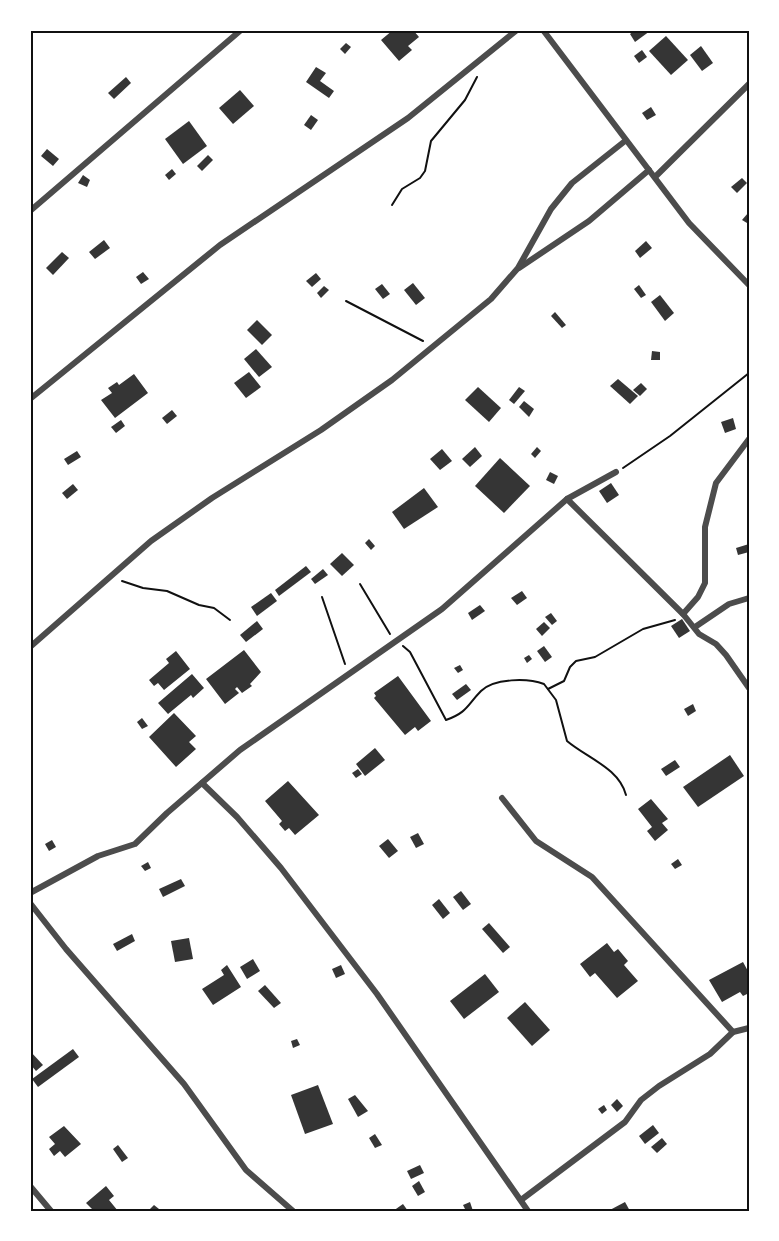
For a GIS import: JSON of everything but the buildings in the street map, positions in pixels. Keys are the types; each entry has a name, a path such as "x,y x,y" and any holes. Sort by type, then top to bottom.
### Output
{"street":[{"path":"30,211 241,30"},
{"path":"30,399 220,245 408,118 517,30"},
{"path":"543,30 689,223 749,285"},
{"path":"655,177 749,84"},
{"path":"30,647 112,575 185,516 321,430 392,380 491,299 519,268 551,209 572,183 625,141"},
{"path":"519,268 589,221 649,170"},
{"path":"683,614 698,597 705,583 705,527 716,483 749,439"},
{"path":"30,892 98,856 135,844 240,750 346,675 398,642 442,609 567,499 616,472"},
{"path":"567,499 683,614 699,634 716,644 749,688"},
{"path":"695,627 729,604 749,598"},
{"path":"202,783 237,817 281,868 360,971 528,1211"},
{"path":"502,798 536,841 592,877 733,1032"},
{"path":"30,903 76,962 184,1084 246,1170 293,1211"},
{"path":"521,1200 625,1122 641,1100 710,1054 733,1032 749,1028"},
{"path":"30,1186 51,1211"}],"path":[{"path":"392,205 402,189 420,178 425,171 431,141 465,100 481,68"},
{"path":"346,301 433,346"},
{"path":"616,472 670,436 749,373"},
{"path":"112,575 130,585 167,591 199,605 214,608 230,620"},
{"path":"360,584 384,627 410,652 446,720 463,713 485,688 518,678 534,680 549,689 555,699 567,741 606,767 624,786 626,795"},
{"path":"322,597 345,660 346,675"},
{"path":"549,689 564,681 570,666 576,662 595,657 643,629 666,625 683,614"}]}
